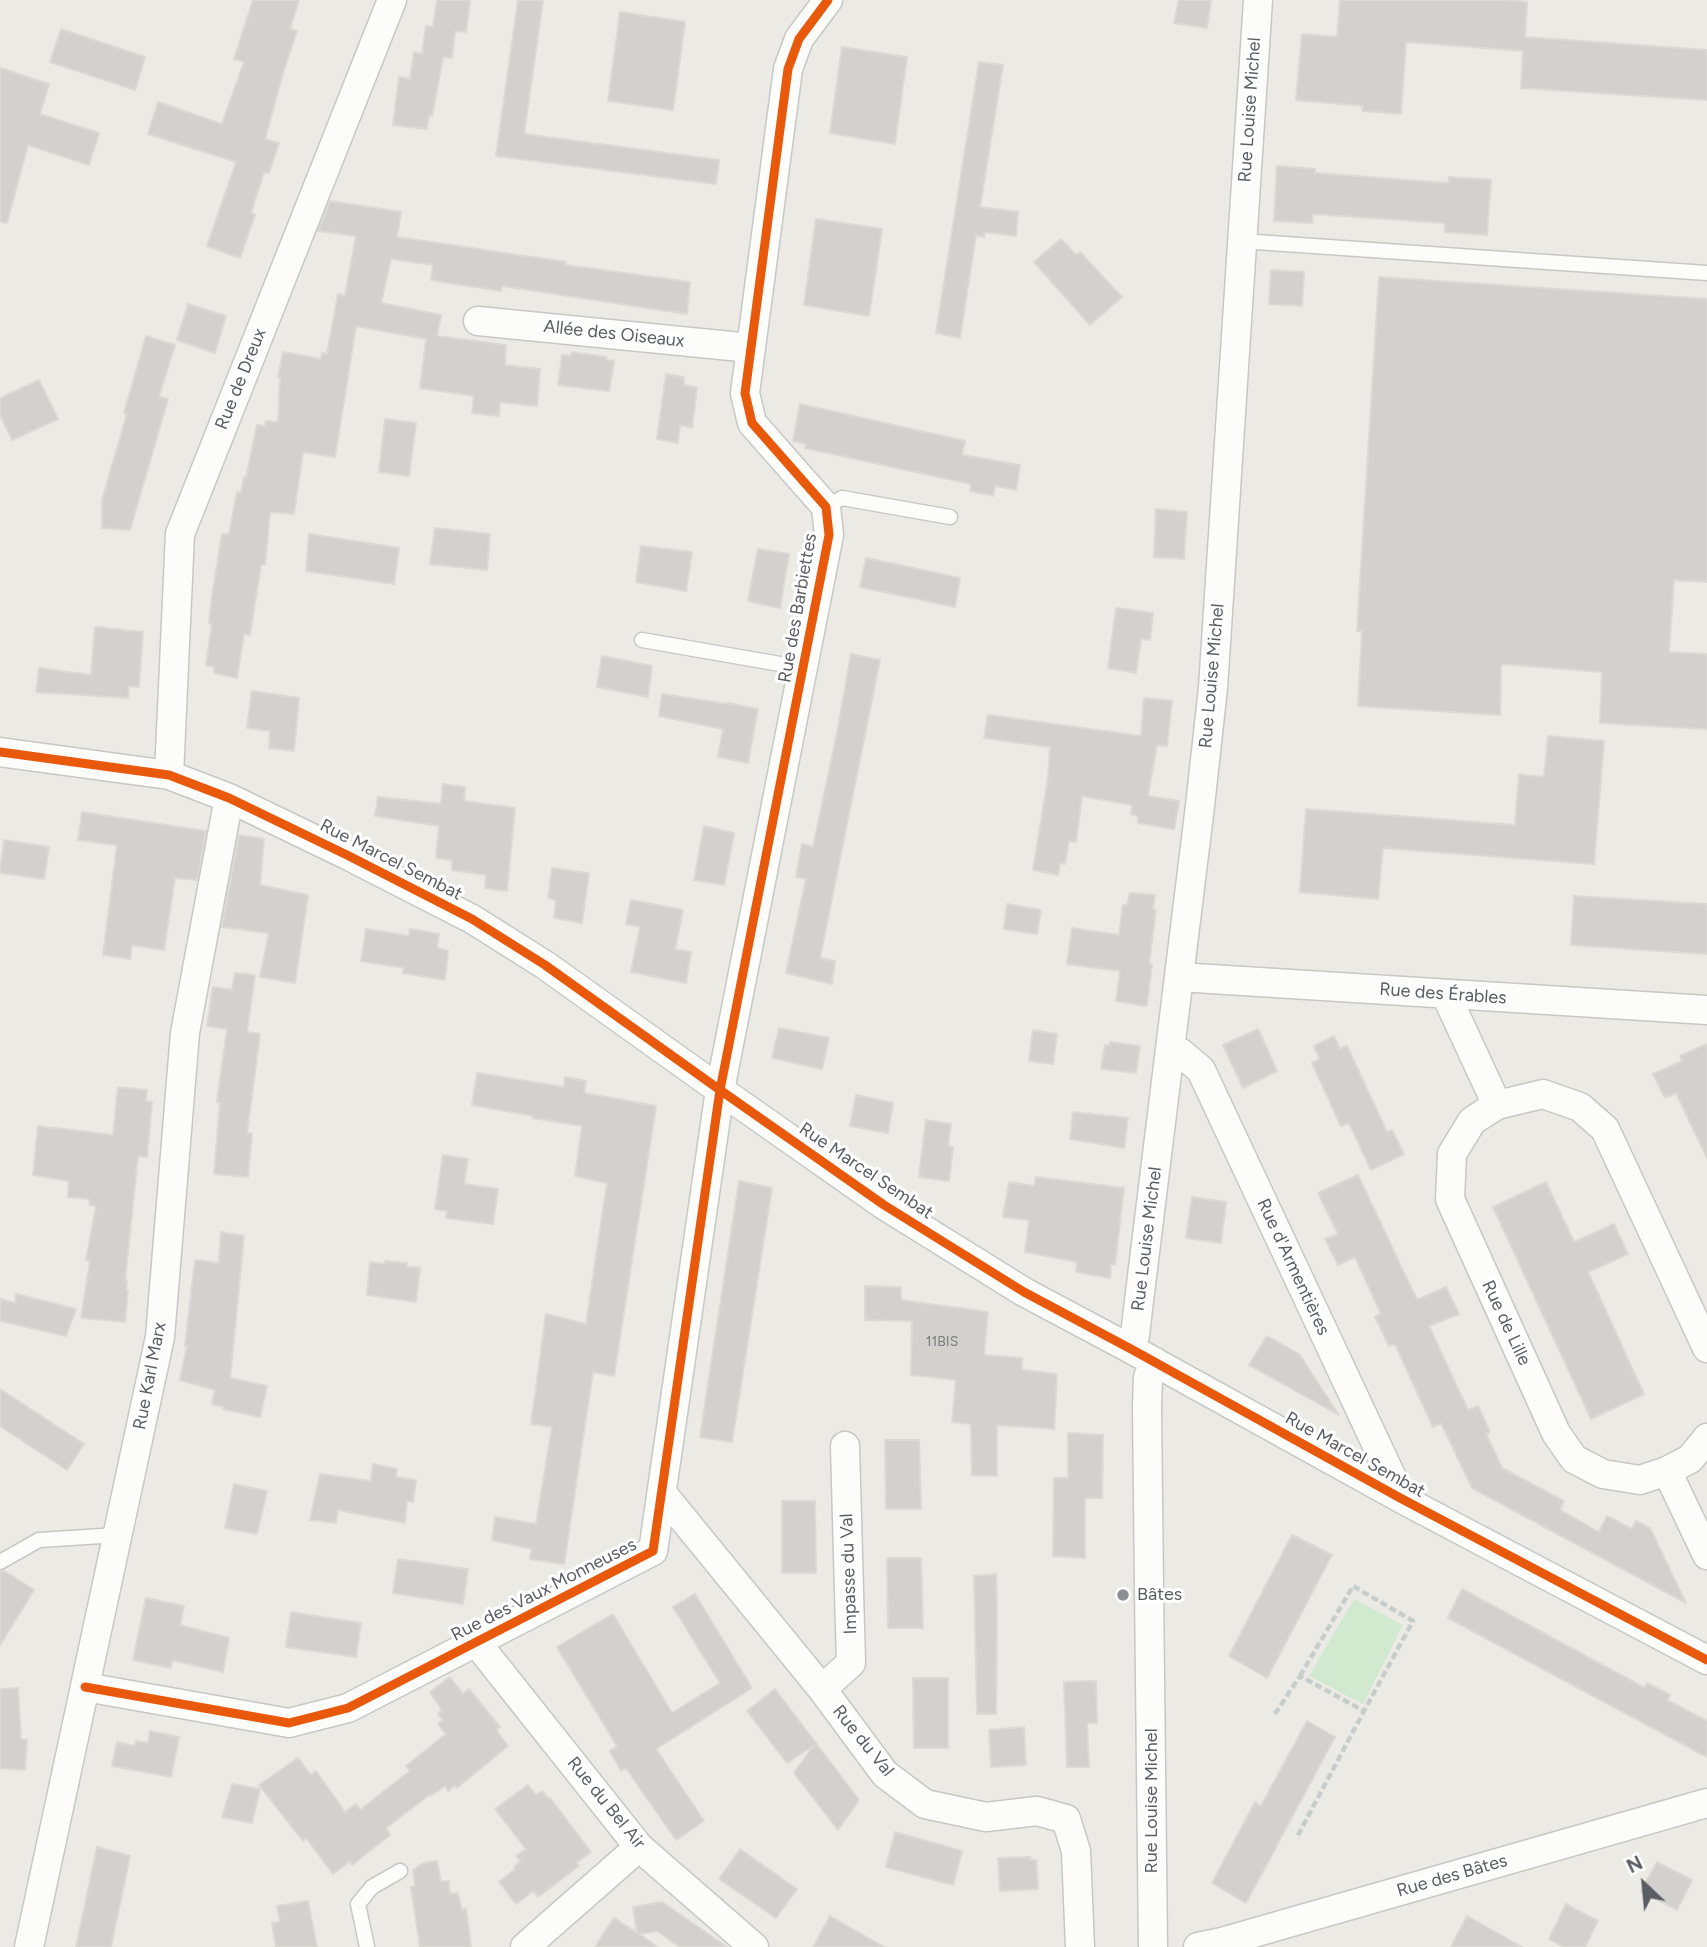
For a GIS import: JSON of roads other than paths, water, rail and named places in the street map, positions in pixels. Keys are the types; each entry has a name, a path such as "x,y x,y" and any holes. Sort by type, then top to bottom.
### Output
{"street":[{"name":"Rue de Dreux","path":"169,775 180,534 392,0"},
{"path":"826,507 752,423 745,393 788,69 799,39 828,0"},
{"name":"Rue Louise Michel","path":"1153,1947 1148,1377 1135,1335 1213,688 1258,0"},
{"name":"Allée des Oiseaux","path":"478,321 751,348"},
{"name":"Rue des Barbiettes","path":"720,1090 829,535 826,507"},
{"name":"Rue Marcel Sembat","path":"0,752 169,775 229,798 472,919 545,965 907,1219 1024,1292 1402,1499 1707,1660"},
{"name":"Rue Karl Marx","path":"29,1947 160,1337 185,1032 229,798"},
{"name":"Rue des Érables","path":"1179,977 1707,1010"},
{"path":"1446,995 1497,1105"},
{"name":"Rue d'Armentières","path":"1170,1049 1181,1053 1201,1070 1402,1499"},
{"name":"Rue des Vaux Monneuses","path":"85,1687 289,1723 348,1708 653,1551 720,1090"},
{"name":"Rue de Lille","path":"1707,1348 1605,1129 1580,1107 1543,1094 1497,1105 1472,1121 1452,1154 1450,1199 1556,1433 1574,1459 1603,1474 1640,1480 1667,1471 1690,1459 1707,1438"},
{"name":"Impasse du Val","path":"822,1689 851,1663 845,1446"},
{"path":"1667,1471 1707,1555"},
{"name":"Rue du Val","path":"662,1493 822,1689 885,1774 925,1804 986,1817 1037,1811 1066,1819 1076,1852 1080,1947"},
{"name":"Rue du Bel Air","path":"477,1642 639,1847 754,1947"},
{"name":"Rue des Bâtes","path":"1198,1947 1707,1803"},
{"path":"525,1947 639,1847"}],"lane":[{"path":"1241,241 1707,273"},
{"path":"826,507 842,498 950,517"},
{"path":"642,640 803,668"},
{"path":"0,1562 39,1540 118,1535"},
{"path":"367,1947 358,1904 372,1887 400,1871"}],"place":[{"name":"Bâtes","path":"1123,1595"}]}
